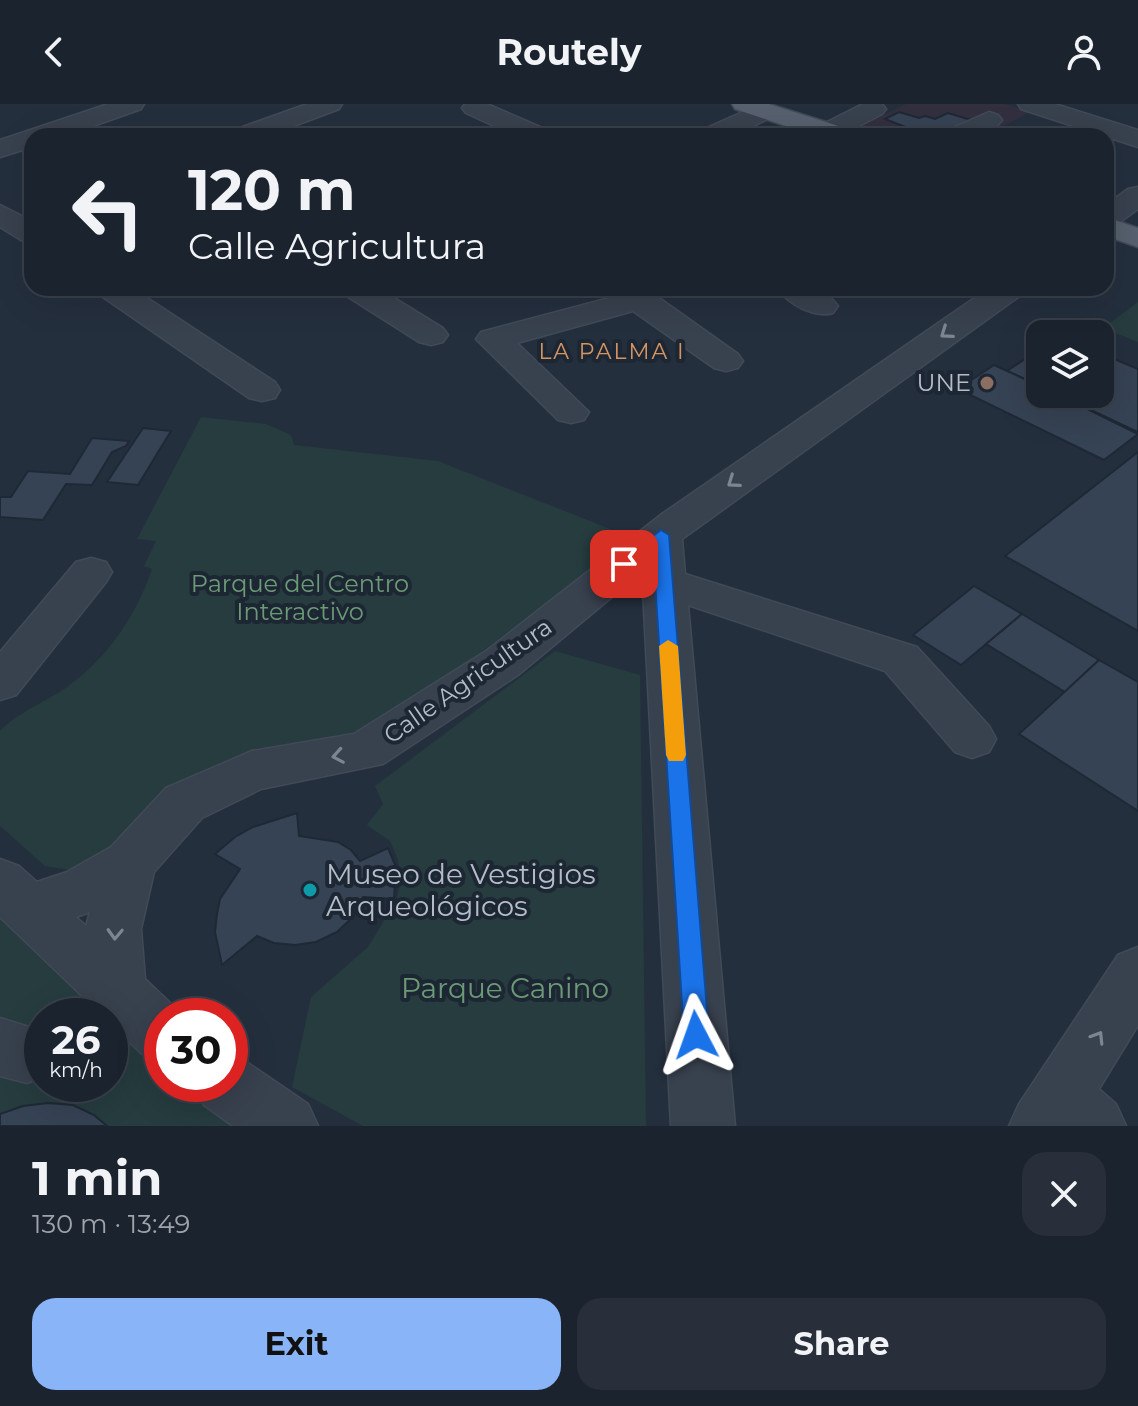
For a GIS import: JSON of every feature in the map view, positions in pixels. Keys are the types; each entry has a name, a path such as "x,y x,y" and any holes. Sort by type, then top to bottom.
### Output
{"main road":[{"path":"754,107 816,128"},
{"path":"1114,229 1138,238"}],"street":[{"path":"56,104 97,128"},
{"path":"64,128 132,104"},
{"path":"847,128 873,109 857,104"},
{"path":"1030,104 1137,132"},
{"path":"1099,104 1137,132"},
{"path":"723,128 754,107"},
{"path":"475,108 520,128"},
{"path":"265,128 303,114 330,116"},
{"path":"973,128 989,120"},
{"path":"0,149 24,142"},
{"path":"1114,213 1138,195"},
{"path":"123,296 262,390"},
{"path":"369,296 431,335"},
{"path":"571,412 493,339 626,296"},
{"path":"635,296 726,361"},
{"path":"806,296 822,306"},
{"name":"Calle Agricultura","path":"117,990 113,929 130,863 184,803 252,771 366,751 502,663 577,601 663,575 1000,296"},
{"path":"0,683 20,632 91,572"},
{"path":"577,601 634,601 663,575"},
{"path":"663,575 901,659 972,739"},
{"path":"663,575 703,1126"},
{"path":"14,895 83,891 130,863"},
{"path":"14,895 144,1016"},
{"path":"1065,1116 1138,973"},
{"path":"248,1099 286,1126"}],"shaded area":[{"path":"906,104 1005,104 1030,112 1000,128 861,126"}],"green space":[{"path":"1138,302 1138,342 1114,332 1114,320"},
{"name":"Parque del Centro Interactivo","path":"201,417 266,424 291,435 294,445 438,461 633,538 363,741 260,755 94,874 45,866 0,826 0,731 15,718 82,676 108,649 129,619 152,569 144,566 156,541 137,539"},
{"name":"Parque Canino","path":"555,651 640,675 646,1126 363,1126 292,1087 311,997 368,947 397,899 401,879 398,860 390,841 367,825 383,804 375,786"},
{"path":"0,900 100,998 24,998 24,1102 128,1102 128,1026 144,1041 144,1102 207,1102 233,1126 0,1126"}],"building":[{"path":"899,112 935,119 948,113 971,120 956,128 908,128 885,119"},
{"path":"1026,358 1026,380 1007,371"},
{"path":"1114,359 1138,369 1138,432 1087,408 1114,408"},
{"path":"994,365 1026,380 1026,408 1085,408 1138,434 1104,460 958,389"},
{"path":"143,428 171,431 138,485 107,482"},
{"path":"92,438 129,441 126,446 112,452 92,485 66,484 43,520 0,517 0,497 11,497 28,471 70,474"},
{"path":"1138,452 1138,631 1005,556"},
{"path":"974,586 1022,614 961,665 913,635"},
{"path":"1022,614 1099,660 1065,692 986,644"},
{"path":"1099,660 1138,682 1138,811 1019,734"},
{"name":"Museo de Vestigios Arqueológicos","path":"297,813 299,836 338,842 351,850 360,861 388,848 396,867 394,899 363,897 353,917 337,932 316,942 295,945 274,943 257,936 222,965 215,932 217,914 220,899 240,869 215,854 253,827"},
{"path":"48,1103 73,1105 94,1115 107,1126 0,1126 0,1114 23,1106"}],"slow traffic":[{"path":"668,646 676,755"}],"place":[{"name":"UNE","path":"987,383"},
{"name":"Museo de Vestigios Arqueológicos","path":"310,890"}],"district":[{"name":"LA PALMA I","path":"612,351"}],"route":[{"path":"624,564 661,535 696,1035"}]}
